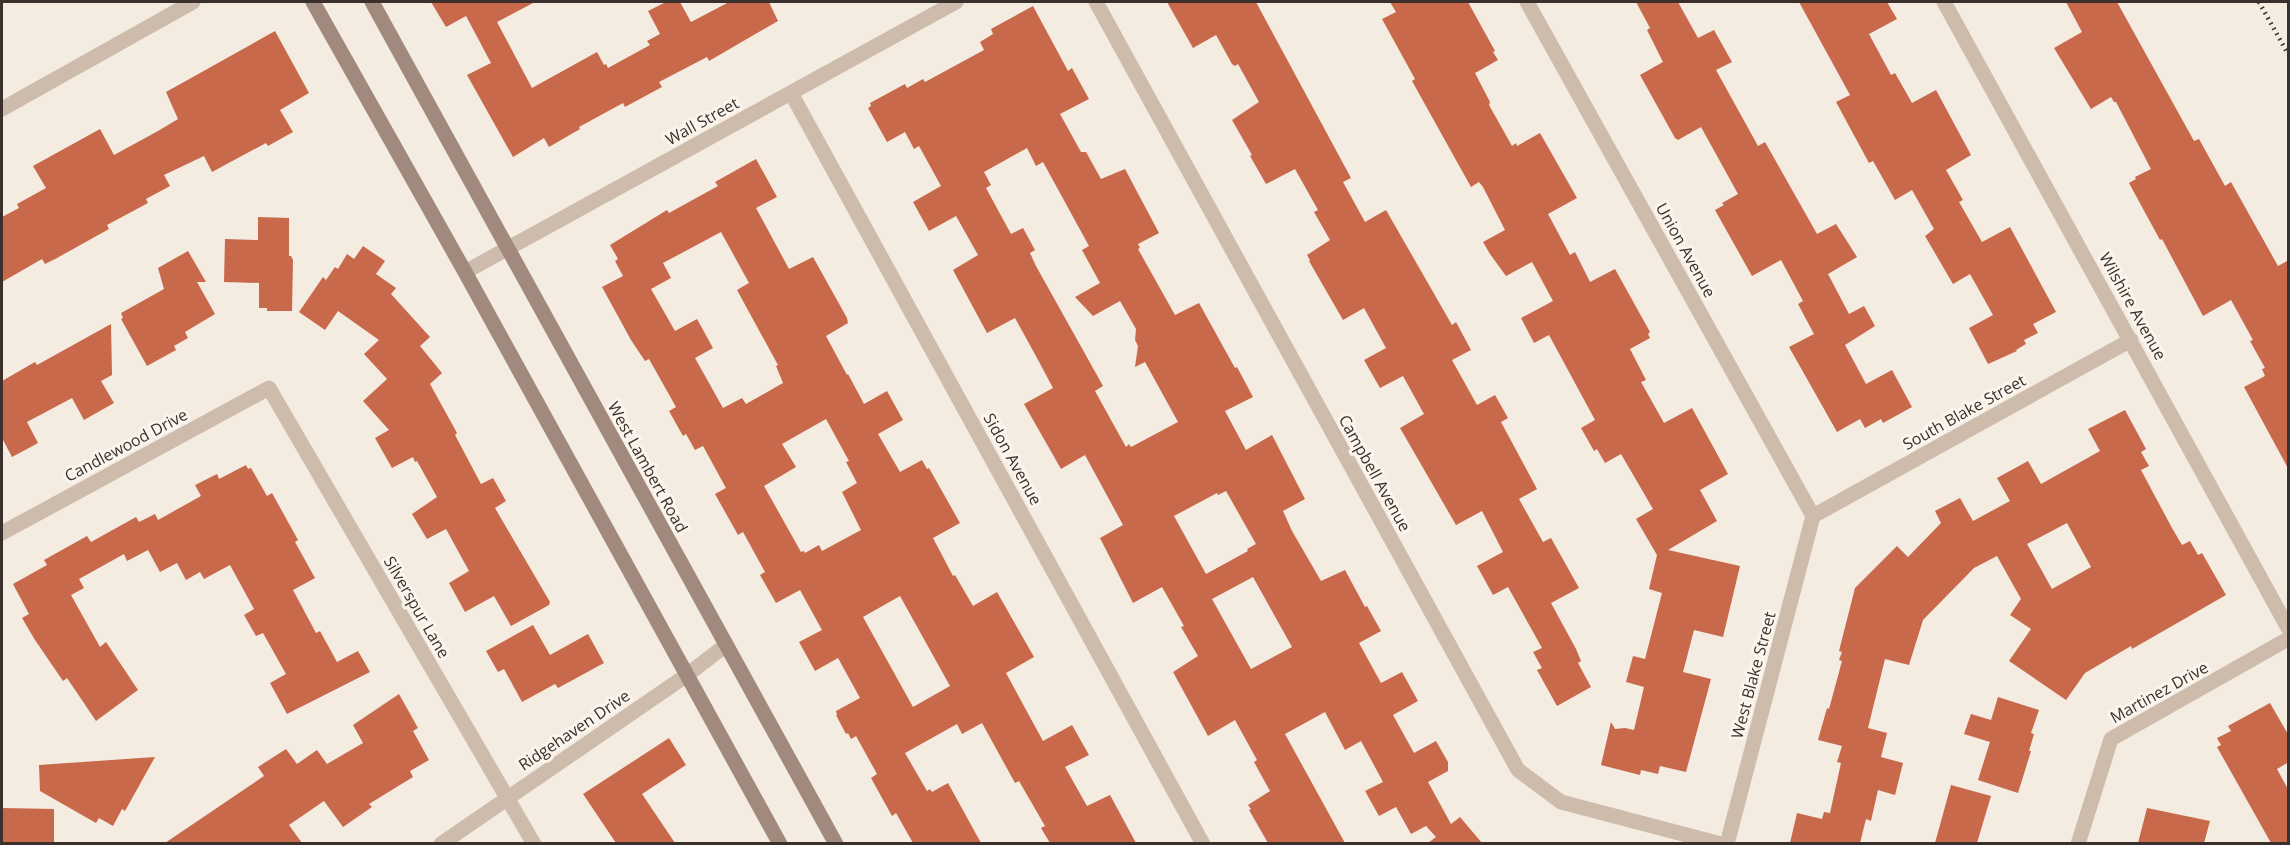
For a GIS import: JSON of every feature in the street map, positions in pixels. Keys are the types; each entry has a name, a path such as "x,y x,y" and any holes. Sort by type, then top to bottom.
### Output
{"main road":[{"path":"313,2 465,272 780,843"},
{"name":"West Lambert Road","path":"372,2 506,249 836,843"}],"street":[{"path":"2,109 193,2"},
{"name":"Wall Street","path":"465,272 956,2"},
{"name":"Campbell Avenue","path":"1096,2 1518,770 1561,802 1720,843"},
{"name":"Union Avenue","path":"1527,2 1814,516"},
{"name":"Wilshire Avenue","path":"1944,2 2289,628"},
{"name":"Sidon Avenue","path":"791,93 1203,843"},
{"name":"South Blake Street","path":"1814,516 2131,340"},
{"name":"Candlewood Drive","path":"2,533 269,388"},
{"name":"Silverspur Lane","path":"269,388 534,843"},
{"name":"West Blake Street","path":"1727,843 1814,516"},
{"name":"Martinez Drive","path":"2078,843 2111,739 2289,639"},
{"name":"Ridgehaven Drive","path":"441,843 687,675 726,645"}],"building":[{"path":"431,2 535,2 497,22 532,88 597,52 608,68 650,45 647,41 660,34 648,11 666,2 680,2 691,22 729,2 769,2 778,21 709,61 707,57 659,82 662,87 625,107 623,103 579,127 580,129 549,147 544,138 513,157 467,75 491,63 466,16 446,27"},
{"path":"1167,2 1256,2 1351,178 1343,182 1365,222 1386,210 1452,325 1456,322 1471,350 1452,360 1477,405 1495,395 1508,418 1501,422 1537,489 1519,499 1543,542 1551,538 1579,588 1551,603 1576,649 1581,661 1578,663 1591,687 1557,706 1537,670 1542,668 1533,652 1542,648 1508,587 1493,595 1477,566 1503,552 1482,511 1456,525 1400,428 1424,414 1403,376 1380,388 1364,360 1386,348 1364,308 1343,320 1309,261 1307,255 1330,240 1314,212 1318,210 1295,169 1266,184 1232,120 1259,102 1238,64 1235,66 1232,64 1216,35 1193,48"},
{"path":"1390,2 1468,2 1498,60 1475,73 1490,102 1489,105 1512,146 1516,143 1517,146 1540,133 1577,198 1548,214 1570,255 1575,252 1590,282 1615,269 1650,332 1648,334 1650,338 1630,349 1646,380 1641,382 1664,423 1692,408 1728,474 1700,490 1717,521 1668,550 1740,566 1723,637 1694,630 1683,672 1711,679 1686,772 1660,766 1658,774 1641,770 1640,775 1601,765 1611,722 1615,729 1634,730 1644,687 1626,682 1633,656 1645,659 1662,593 1649,589 1657,555 1636,519 1653,509 1621,454 1605,463 1597,449 1594,451 1581,428 1595,420 1549,335 1534,343 1521,318 1553,301 1532,262 1506,276 1483,242 1505,230 1483,187 1479,182 1471,187 1412,81 1415,79 1382,19 1396,12"},
{"path":"1636,2 1678,2 1698,38 1714,30 1732,62 1716,70 1758,146 1765,142 1817,234 1836,224 1857,257 1828,274 1849,314 1864,306 1875,326 1845,345 1866,384 1892,370 1912,407 1883,423 1881,419 1865,428 1860,419 1837,432 1789,347 1814,334 1798,304 1803,301 1781,260 1752,276 1715,210 1738,194 1701,127 1678,140 1675,138 1640,75 1663,62 1647,30 1650,28"},
{"path":"1799,2 1887,2 1897,19 1869,34 1891,75 1895,73 1912,103 1936,90 1971,155 1946,170 1963,200 1959,202 1982,242 2010,227 2056,312 2033,324 2038,333 2024,340 2026,344 2017,351 1988,364 1969,328 1993,315 1970,274 1953,284 1925,236 1934,229 1912,190 1895,200 1873,161 1869,163 1836,102 1850,95"},
{"path":"2066,2 2117,2 2194,141 2199,139 2225,186 2231,182 2278,266 2289,260 2289,470 2244,387 2265,376 2262,369 2265,368 2231,300 2203,316 2129,183 2136,179 2135,177 2151,169 2116,102 2111,97 2091,109 2054,48 2082,32"},
{"path":"1033,6 1068,71 1072,68 1089,99 1060,114 1081,152 1086,152 1101,179 1125,169 1159,233 1138,244 1140,248 1138,249 1175,315 1199,303 1235,368 1237,367 1253,397 1225,411 1246,450 1272,435 1305,499 1283,511 1292,531 1321,581 1345,570 1365,607 1367,606 1381,631 1359,643 1381,683 1402,672 1418,701 1393,715 1414,753 1436,741 1448,762 1448,771 1428,782 1451,824 1460,817 1482,843 1428,843 1436,837 1426,826 1411,834 1396,807 1379,816 1365,791 1383,782 1361,741 1345,750 1325,712 1285,734 1345,843 1268,843 1248,805 1270,791 1254,762 1257,760 1235,720 1208,736 1173,672 1198,656 1181,627 1184,626 1162,587 1133,603 1100,538 1123,525 1085,455 1061,469 1024,404 1053,388 1037,358 1015,318 987,333 953,270 978,255 956,216 929,231 913,202 941,186 919,146 914,149 905,132 887,142 868,108 871,106 870,103 905,84 907,88 923,79 925,82 984,50 980,42 993,34 991,29","holes":["1027,148 1036,166 1043,162 1089,246 1082,250 1100,283 1075,297 1093,316 1120,301 1136,329 1135,340 1138,346 1135,367 1145,362 1178,422 1131,447 1129,444 1126,447 1095,391 1103,386 1036,266 1030,253 1035,250 1023,228 1011,234 986,188 991,185 984,172","1226,491 1256,544 1247,549 1248,551 1206,574 1174,516 1217,493 1218,495","1253,577 1292,647 1251,669 1212,599"]},
{"path":"275,31 309,93 280,110 293,132 268,146 266,143 212,172 204,156 164,175 170,186 146,199 148,203 107,225 109,229 45,264 42,259 2,282 2,217 19,208 17,204 46,188 33,166 100,129 114,155 158,131 178,119 166,92"},
{"path":"756,159 777,197 756,208 789,269 813,257 847,318 848,323 826,336 847,375 864,404 887,391 903,420 878,434 900,472 922,460 927,469 929,468 960,523 933,538 953,576 955,575 973,606 997,592 1034,657 1006,673 1043,741 1072,725 1089,755 1065,767 1087,806 1110,795 1136,843 1050,843 1041,828 1045,826 1019,781 1015,783 982,723 962,734 957,724 905,753 927,791 930,789 932,792 948,783 981,843 913,843 896,813 892,816 871,778 877,774 856,736 851,739 848,733 846,734 836,715 836,711 860,698 838,658 815,671 799,642 822,630 800,590 776,603 760,575 765,572 743,532 738,535 715,494 726,488 703,446 695,450 686,434 683,436 669,411 676,407 649,359 645,361 631,340 602,287 623,276 615,261 618,259 610,245 667,210 669,213 718,186 715,182","holes":["721,232 749,283 737,290 778,365 776,366 783,383 746,404 742,398 723,408 695,358 713,348 697,319 675,331 651,289 671,278 663,263","826,419 849,461 846,462 857,483 842,492 861,530 822,551 819,545 805,553 801,552 764,486 796,467 782,444","900,596 950,686 913,707 863,617"]},
{"path":"258,217 289,218 289,256 293,260 292,311 267,311 267,308 259,308 259,283 224,282 225,239 258,240"},
{"path":"363,246 385,261 376,274 396,288 391,294 430,337 420,346 442,373 430,384 481,484 493,478 506,501 495,508 550,602 549,605 511,626 494,596 465,612 449,583 469,571 446,529 427,539 412,514 437,497 413,457 392,468 375,438 389,430 363,401 387,379 364,354 379,340 338,311 325,330 299,312 323,277 326,280 335,267 338,269 347,254 354,259"},
{"path":"188,251 206,282 197,282 215,314 185,332 188,338 174,346 176,350 147,366 121,319 123,318 121,313 164,289 158,268"},
{"path":"111,324 112,375 101,381 114,403 84,420 72,398 27,422 38,443 12,457 2,438 2,381 35,362 37,365"},
{"path":"2125,410 2146,449 2141,452 2149,466 2141,470 2172,528 2182,545 2190,541 2198,555 2202,553 2226,595 2085,673 2066,700 2009,661 2031,629 2010,615 2021,599 1997,556 1974,568 1923,620 1909,665 1885,659 1868,728 1887,733 1881,757 1903,763 1895,795 1878,790 1871,821 1866,819 1860,843 1790,843 1797,813 1822,819 1824,812 1830,813 1841,763 1837,762 1842,746 1818,740 1842,661 1839,660 1842,652 1839,651 1855,588 1897,546 1908,557 1941,523 1935,511 1960,498 1973,521 2010,501 1997,478 2028,461 2041,484 2100,451 2088,429","holes":["2067,523 2091,567 2052,589 2027,544"]},
{"path":"246,465 248,469 251,468 267,496 272,493 298,540 295,542 315,578 293,590 316,633 320,631 337,662 358,651 370,672 287,714 270,683 286,674 263,633 256,636 244,615 254,609 230,565 204,579 200,572 186,580 177,563 160,572 148,550 127,561 124,554 79,579 84,588 71,595 100,647 106,642 138,690 96,721 67,678 63,681 35,640 22,618 29,614 13,584 47,565 44,560 87,536 91,542 136,517 139,522 155,514 158,520 201,496 195,485 217,474 219,479"},
{"path":"533,625 550,655 588,634 604,663 558,688 555,684 522,702 504,669 498,672 486,651"},
{"path":"399,694 418,728 413,731 429,760 410,771 413,777 369,804 372,807 343,827 324,801 289,825 302,843 165,843 264,776 258,767 286,749 297,764 317,750 327,764 363,743 353,725"},
{"path":"1998,697 2039,710 2031,733 2034,734 2029,751 2031,751 2018,793 1978,780 1990,742 1964,734 1971,714 1991,720"},
{"path":"2270,703 2289,736 2289,762 2277,769 2289,791 2289,843 2271,843 2217,747 2221,745 2217,738 2231,731 2228,726"},
{"path":"669,738 686,765 642,794 675,843 616,843 583,794"},
{"path":"155,757 125,811 122,809 113,826 99,818 96,823 40,791 39,765"},
{"path":"1951,785 1991,796 1977,843 1935,843"},
{"path":"2,808 54,809 54,843 2,843"},
{"path":"2147,808 2210,821 2204,843 2138,843"}],"railway":[{"path":"2259,2 2288,54"}]}
